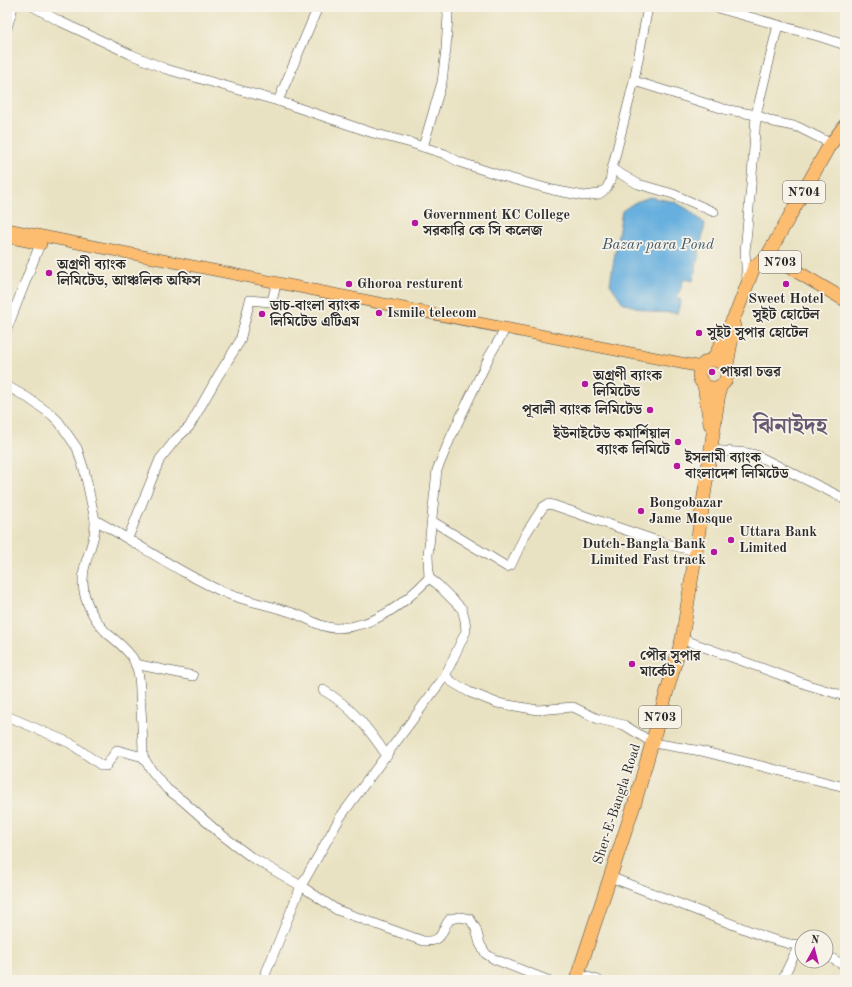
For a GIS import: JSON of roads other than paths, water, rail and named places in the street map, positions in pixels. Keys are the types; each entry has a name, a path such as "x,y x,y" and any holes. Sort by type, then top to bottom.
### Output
{"highway":[{"name":"N704","path":"765,260 832,144 845,125"},
{"name":"N703","path":"713,360 737,310 754,267 758,263 765,260 774,260 784,264 845,300"},
{"name":"N703","path":"720,386 726,377 737,310"},
{"path":"700,370 706,362 713,360 722,364 726,370"},
{"name":"N703","path":"700,370 700,380 704,385"},
{"path":"704,385 710,388 720,386"},
{"name":"Sher-E-Bangla Road","path":"704,385 709,412 711,448"},
{"name":"Sher-E-Bangla Road","path":"577,977 636,802 682,639 720,386"}],"main road":[{"path":"7,229 700,370"},
{"path":"7,237 502,333 512,337 700,370"}],"street":[{"path":"7,28 13,7"},
{"path":"34,7 123,51 166,69 278,101 373,133 411,143 445,154 459,162 502,176 554,190 584,196 598,194 606,189 610,182 634,81 648,7"},
{"path":"278,101 318,7"},
{"path":"423,147 442,82 446,49 447,7"},
{"path":"714,7 845,45"},
{"path":"747,284 745,252 756,115 778,25"},
{"path":"634,81 724,109 756,115 774,122 798,127 832,144"},
{"path":"612,169 638,184 673,194 714,212"},
{"path":"7,329 40,244"},
{"path":"128,538 160,459 176,439 189,427 240,341 250,300 270,302 272,301 275,289"},
{"path":"95,520 191,576 230,594 296,614 320,626 337,628 357,626 382,616 401,604 429,578 428,555 437,470 450,439 502,333"},
{"path":"7,386 28,398 52,415 59,422 77,448 85,473 95,520 94,537 83,568 82,578 84,592 98,622 107,633 120,643 132,657 135,664 140,679 143,757 166,789 183,801 218,832 251,857 301,886 341,912 423,941 433,941 441,936 444,926 450,919 460,917 470,919 476,929 480,944 486,954 494,960 548,980"},
{"path":"711,448 756,455 845,499"},
{"path":"432,521 507,567 512,565 525,536 543,506 548,504 660,542 696,550"},
{"path":"263,980 301,886 341,816 445,676 466,631 462,609 438,584 429,578"},
{"path":"682,639 808,685 845,696"},
{"path":"135,664 193,676"},
{"path":"445,676 469,692 496,703 538,710 573,707 598,719 624,725 653,743 701,751 845,787"},
{"path":"323,690 335,697 353,712 370,731 387,756"},
{"path":"7,716 70,743 102,766 106,766 108,764 117,750 143,757"},
{"path":"610,877 772,939 794,944"},
{"path":"782,980 794,957"},
{"path":"834,960 845,966"},
{"path":"577,977 598,980"}],"water":[{"name":"Bazar para Pond","path":"650,197 675,202 689,210 705,224 693,281 684,279 677,298 681,300 677,313 652,312 623,303 610,284 622,211 634,203"}],"place":[{"name":"Government KC College সরকারি কে সি কলেজ","path":"415,223"},
{"name":"অগ্রণী ব্যাংক লিমিটেড, আঞ্চলিক অফিস","path":"49,273"},
{"name":"Ghoroa resturent","path":"349,284"},
{"name":"Sweet Hotel সুইট হোটেল","path":"786,284"},
{"name":"Ismile telecom","path":"379,313"},
{"name":"ডাচ-বাংলা ব্যাংক লিমিটেড এটিএম","path":"262,314"},
{"name":"সুইট সুপার হোটেল","path":"699,333"},
{"name":"পায়রা চত্তর","path":"712,372"},
{"name":"অগ্রণী ব্যাংক লিমিটেড","path":"585,384"},
{"name":"পূবালী ব্যাংক লিমিটেড","path":"650,410"},
{"name":"ইউনাইটেড কমার্শিয়াল ব্যাংক লিমিটে","path":"678,442"},
{"name":"ইসলামী ব্যাংক বাংলাদেশ লিমিটেড","path":"677,466"},
{"name":"Bongobazar Jame Mosque","path":"641,511"},
{"name":"Uttara Bank Limited","path":"731,540"},
{"name":"Dutch-Bangla Bank Limited Fast track","path":"714,552"},
{"name":"পৌর সুপার মার্কেট","path":"632,664"}],"district":[{"name":"ঝিনাইদহ","path":"790,427"}]}
